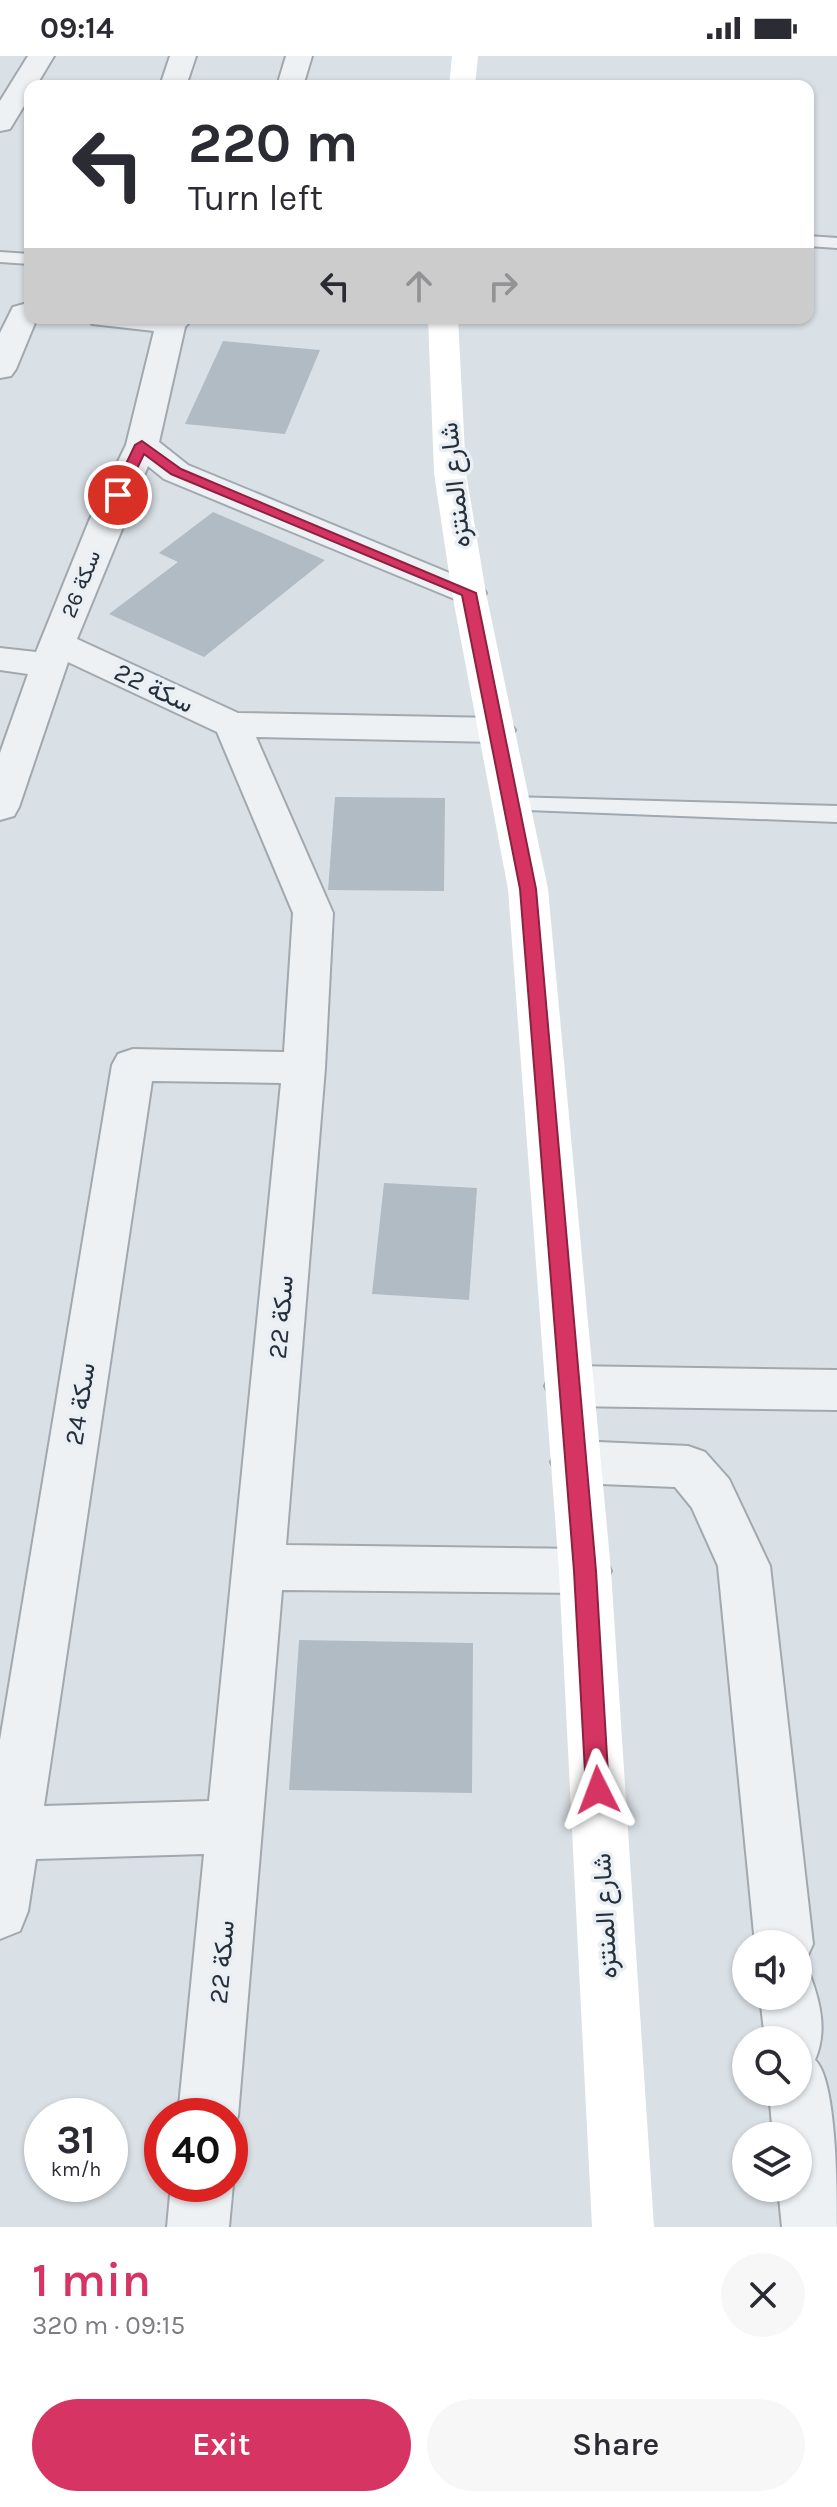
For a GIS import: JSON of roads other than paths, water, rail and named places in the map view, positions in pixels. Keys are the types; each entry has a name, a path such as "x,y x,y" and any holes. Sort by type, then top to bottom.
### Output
{"street":[{"path":"26,80 41,56"},
{"path":"175,80 183,56"},
{"path":"292,80 299,56"},
{"path":"463,80 465,56"},
{"path":"0,123 24,84"},
{"path":"0,369 18,312"},
{"name":"سكة 26","path":"0,807 53,654 106,521 142,445 174,324"},
{"name":"شارع المنتزه","path":"443,324 450,473 469,593 528,889 585,1571 623,2227"},
{"path":"142,445 176,472 469,593"},
{"name":"سكة 22","path":"0,659 53,654 232,725 313,913 304,1068 210,2098"},
{"path":"232,725 496,730"},
{"name":"سكة 24","path":"0,1911 133,1065 304,1068"},
{"path":"569,1386 837,1390"},
{"path":"576,1462 688,1467 711,1494 744,1566 783,1930"},
{"path":"258,1567 585,1571"},
{"path":"12,1833 234,1827"},
{"path":"800,2106 813,2227"},
{"path":"198,2227 200,2202"}],"lane":[{"path":"814,241 837,243"},
{"path":"0,257 24,259"},
{"path":"511,804 837,814"}]}
